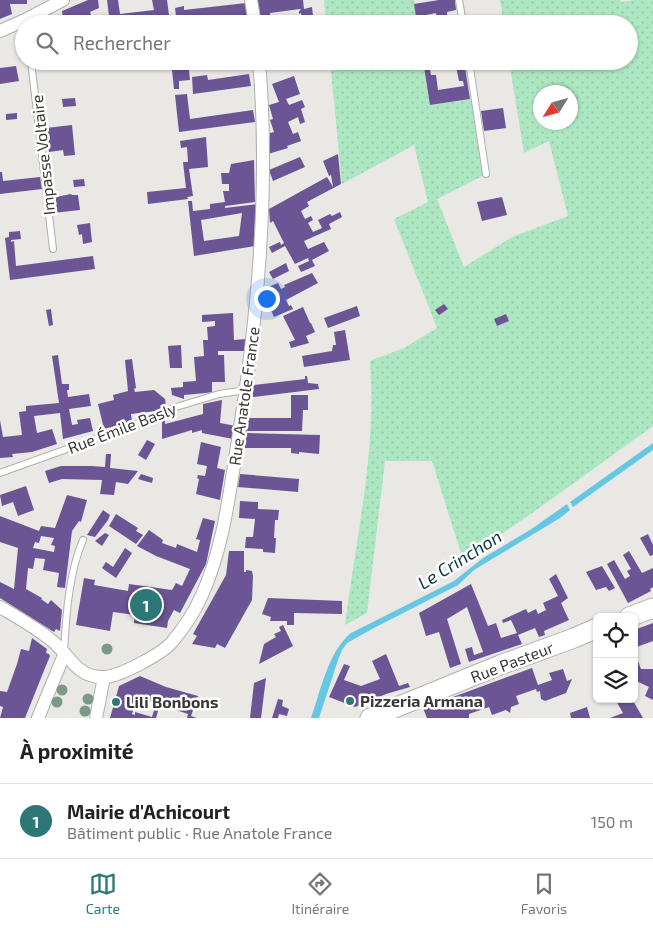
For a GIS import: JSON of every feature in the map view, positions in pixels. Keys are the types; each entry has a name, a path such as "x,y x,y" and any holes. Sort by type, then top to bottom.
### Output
{"street":[{"path":"37,15 64,0"},
{"path":"251,0 254,15"},
{"path":"0,31 15,26"},
{"name":"Rue Anatole France","path":"104,677 128,670 171,644 201,597 220,546 246,390 258,283 263,172 259,70"},
{"path":"0,606 55,643 64,655 84,673 104,677 96,718"},
{"path":"638,614 653,608"},
{"name":"Rue Pasteur","path":"370,718 593,630"},
{"path":"38,718 64,655"}],"lane":[{"path":"459,0 462,15"},
{"name":"Impasse Voltaire","path":"33,70 53,249"},
{"path":"470,70 486,174"},
{"name":"Rue Émile Basly","path":"0,472 134,425 176,407 219,394 246,390"},
{"path":"64,655 74,569 78,551 83,540"}],"green space":[{"path":"324,0 414,0 416,15 325,15"},
{"path":"500,0 620,0 621,2 653,0 653,426 528,516 463,560 432,461 385,461 367,613 345,625 368,460 371,427 370,361 404,348 437,328 394,219 428,202 414,145 342,184 331,70 424,70 430,105 474,99 486,174 437,199 464,267 512,237 568,216 549,141 524,153 510,70 638,70 638,15 502,15"}],"water":[{"path":"653,443 653,450 573,507 570,502"},
{"path":"567,504 570,510 560,518 474,570 458,585 347,643 338,660 319,718 311,718 336,650 351,633 454,581 483,558 530,530"}],"building":[{"path":"0,0 27,0 27,4 10,4 12,14 0,19"},
{"path":"88,0 98,0 99,8 90,12 91,15 63,15 62,11"},
{"path":"107,0 118,0 120,14 154,10 152,0 167,0 169,15 165,15 109,15"},
{"path":"257,0 303,0 304,9 312,7 313,15 299,14 300,9 270,13 270,15 259,15"},
{"path":"439,0 455,0 456,10 447,12 447,15 436,15 436,13 416,15 414,4"},
{"path":"246,3 248,15 176,15 175,8 184,6 184,10"},
{"path":"15,66 19,81 0,84 0,68"},
{"path":"172,70 189,70 190,80 179,81 179,89 174,89"},
{"path":"424,70 430,70 431,75 436,75 438,90 464,86 463,81 459,81 457,70 465,70 470,99 430,105"},
{"path":"249,74 251,86 193,94 192,77 207,75 208,80"},
{"path":"294,76 300,94 286,99 289,105 302,100 305,107 301,109 305,122 300,124 298,117 288,122 293,134 298,132 301,141 287,146 288,148 268,154 270,133 274,132 270,120 273,119 269,105 279,102 272,84"},
{"path":"187,94 190,119 253,110 255,122 179,132 175,95"},
{"path":"75,98 76,106 63,107 62,99"},
{"path":"503,108 506,128 484,131 481,111"},
{"path":"17,113 17,119 6,120 6,114"},
{"path":"72,125 75,155 64,156 63,150 49,152 46,128"},
{"path":"206,137 208,167 189,169 193,196 187,197 188,199 148,204 147,192 186,188 183,162 188,162 187,147 181,148 180,141"},
{"path":"338,154 341,184 307,202 309,206 301,211 305,219 311,216 313,220 308,223 313,232 322,228 318,220 330,214 332,216 340,212 342,217 329,224 331,229 304,241 308,249 324,242 329,251 312,260 315,266 301,272 298,266 309,261 308,258 295,264 285,246 272,253 269,247 280,242 281,245 284,243 273,221 270,223 269,209 327,177 333,187 331,175 329,176 323,161"},
{"path":"300,157 305,167 273,181 269,170"},
{"path":"254,160 255,202 225,206 225,208 257,204 254,232 255,246 194,256 188,201 192,201 193,211 210,209 210,204 225,202 223,191 229,191 229,184 222,184 221,173 229,173 231,164","holes":["242,213 239,236 204,241 201,220"]},
{"path":"0,172 2,172 3,181 40,177 42,189 0,194"},
{"path":"84,179 85,186 74,187 73,180"},
{"path":"71,194 78,195 80,210 53,213 51,198"},
{"path":"502,197 507,215 482,221 477,202"},
{"path":"90,223 92,242 83,244 82,234 79,235 77,225"},
{"path":"20,231 21,239 11,240 11,242 14,241 16,266 93,256 95,269 10,280 5,238 9,237 9,232"},
{"path":"286,263 289,271 273,279 269,272"},
{"path":"312,273 318,283 286,300 293,309 274,317 269,305 272,304 268,295 271,293 268,287 278,283 281,289 285,287 284,285"},
{"path":"444,304 448,309 439,315 435,310"},
{"path":"357,306 360,316 328,328 324,318"},
{"path":"303,307 315,332 306,336 309,343 291,348 289,342 295,340 283,316"},
{"path":"51,309 53,325 49,326 46,310"},
{"path":"233,313 234,340 246,339 245,351 218,351 218,355 224,355 225,382 212,382 212,392 184,395 184,399 172,395 171,388 183,387 183,382 196,381 194,357 204,356 203,340 208,340 207,327 215,326 215,321 202,322 202,315"},
{"path":"506,314 509,321 497,326 494,319"},
{"path":"345,330 350,360 304,367 302,356 332,351 333,345 336,345 334,332"},
{"path":"181,345 182,368 170,368 168,346"},
{"path":"58,355 62,384 69,384 69,390 67,390 68,397 89,394 91,406 69,409 72,425 78,424 77,420 90,418 93,431 63,439 60,413 34,416 37,433 52,429 57,444 32,452 12,454 13,457 0,458 0,420 3,437 22,435 19,412 26,411 26,406 59,403 52,356"},
{"path":"132,359 135,392 154,390 165,399 166,406 156,411 131,414 132,422 104,429 98,404 114,400 113,395 128,391 125,360"},
{"path":"305,376 307,376 308,383 318,384 319,389 253,397 253,385 305,379"},
{"path":"291,395 308,395 308,410 303,410 302,431 246,431 248,418 291,418"},
{"path":"222,400 220,423 236,426 233,439 202,433 202,430 192,433 192,430 162,439 162,421 165,420 165,424 203,414 203,404"},
{"path":"246,433 320,435 319,454 291,453 291,448 244,448"},
{"path":"147,440 155,444 146,460 138,455"},
{"path":"201,442 221,447 217,468 225,470 220,500 196,494 198,475 205,476 207,466 197,464"},
{"path":"106,454 111,454 110,468 138,471 128,484 116,482 114,495 100,494 102,480 62,479 49,483 45,471 61,466 105,467"},
{"path":"141,474 153,478 152,483 138,479"},
{"path":"240,474 299,479 298,492 238,487"},
{"path":"26,486 34,510 18,516 13,502 2,506 0,495"},
{"path":"67,495 87,500 81,522 79,521 72,531 65,588 57,587 59,573 43,570 45,559 35,558 33,569 28,568 26,589 42,598 48,604 51,600 62,610 60,631 56,629 54,632 0,598 0,582 14,589 18,548 0,542 0,516 39,531 41,526 55,528","holes":["41,536 54,538 51,545 55,546 54,552 33,548 35,542 39,543"]},
{"path":"240,501 258,502 258,509 279,510 278,520 275,520 275,553 263,552 263,549 245,548 246,537 253,537 255,519 239,518"},
{"path":"103,510 110,515 108,520 95,537 87,535"},
{"path":"116,514 138,528 136,531 143,535 136,544 109,526"},
{"path":"203,518 215,521 206,564 180,613 174,610 168,621 167,628 134,623 135,615 113,612 110,631 76,625 84,578 95,580 94,585 128,591 129,584 172,590 176,583 182,586 190,569 156,556 137,546 149,530 163,540 162,543 176,548 177,544 197,552 200,540 196,539"},
{"path":"105,533 109,535 102,546 95,541"},
{"path":"648,534 653,545 653,555 650,556 640,538"},
{"path":"125,548 132,553 116,578 102,568 106,562 113,567"},
{"path":"229,551 244,551 244,572 246,570 252,571 253,576 252,600 225,648 217,644 215,648 192,644 197,636 193,634 226,575"},
{"path":"629,551 642,573 653,568 653,587 650,589 651,591 628,603 607,564 614,560 625,579 630,576 627,571 631,569 623,555"},
{"path":"602,566 615,588 609,591 606,587 596,590 586,572"},
{"path":"556,574 568,598 561,603 569,620 544,631 545,635 539,637 535,628 518,635 522,644 469,662 465,649 472,647 474,655 483,652 467,607 447,619 461,664 450,668 439,632 426,636 419,613 471,584 488,626 496,623 501,638 517,633 511,620 503,623 502,620 526,609 528,613 536,609 538,614 546,610 543,603 558,596 549,579"},
{"path":"268,598 342,601 342,614 294,613 294,625 287,625 287,621 270,621 271,617 262,614"},
{"path":"653,623 653,641 638,647 638,629"},
{"path":"283,625 293,646 259,664 264,644 276,637 274,634 281,631 279,627"},
{"path":"32,638 47,649 46,653 50,656 25,718 0,718 3,707 0,706 0,691 7,692 21,649 29,651"},
{"path":"386,654 399,686 408,683 410,687 386,694 355,707 329,697 344,664 350,666 344,680 361,686 380,679 372,661"},
{"path":"638,661 641,669 653,669 653,700 645,696 649,687 638,682"},
{"path":"532,668 538,685 552,680 549,673 563,669 567,681 572,679 566,693 545,701 541,699 540,691 537,692 536,689 516,696 519,704 511,707 510,713 506,710 492,715 489,707 469,714 469,718 427,718 423,708"},
{"path":"140,676 166,687 198,696 191,716 197,718 187,718 188,714 137,697 132,714 135,715 135,712 152,717 155,707 158,711 156,718 110,718 119,686"},
{"path":"266,678 261,718 250,718 254,683"},
{"path":"278,699 283,700 282,706 289,709 287,716 279,714 278,718 272,718"},
{"path":"617,703 634,703 643,718 610,718 623,713"},
{"path":"587,707 590,718 571,718 570,713"}],"place":[{"name":"Mairie d'Achicourt","path":"146,605"},
{"name":"Pizzeria Armana","path":"350,701"},
{"name":"Lili Bonbons","path":"116,702"}],"water label":[{"name":"Le Crinchon","path":"460,560"}]}
